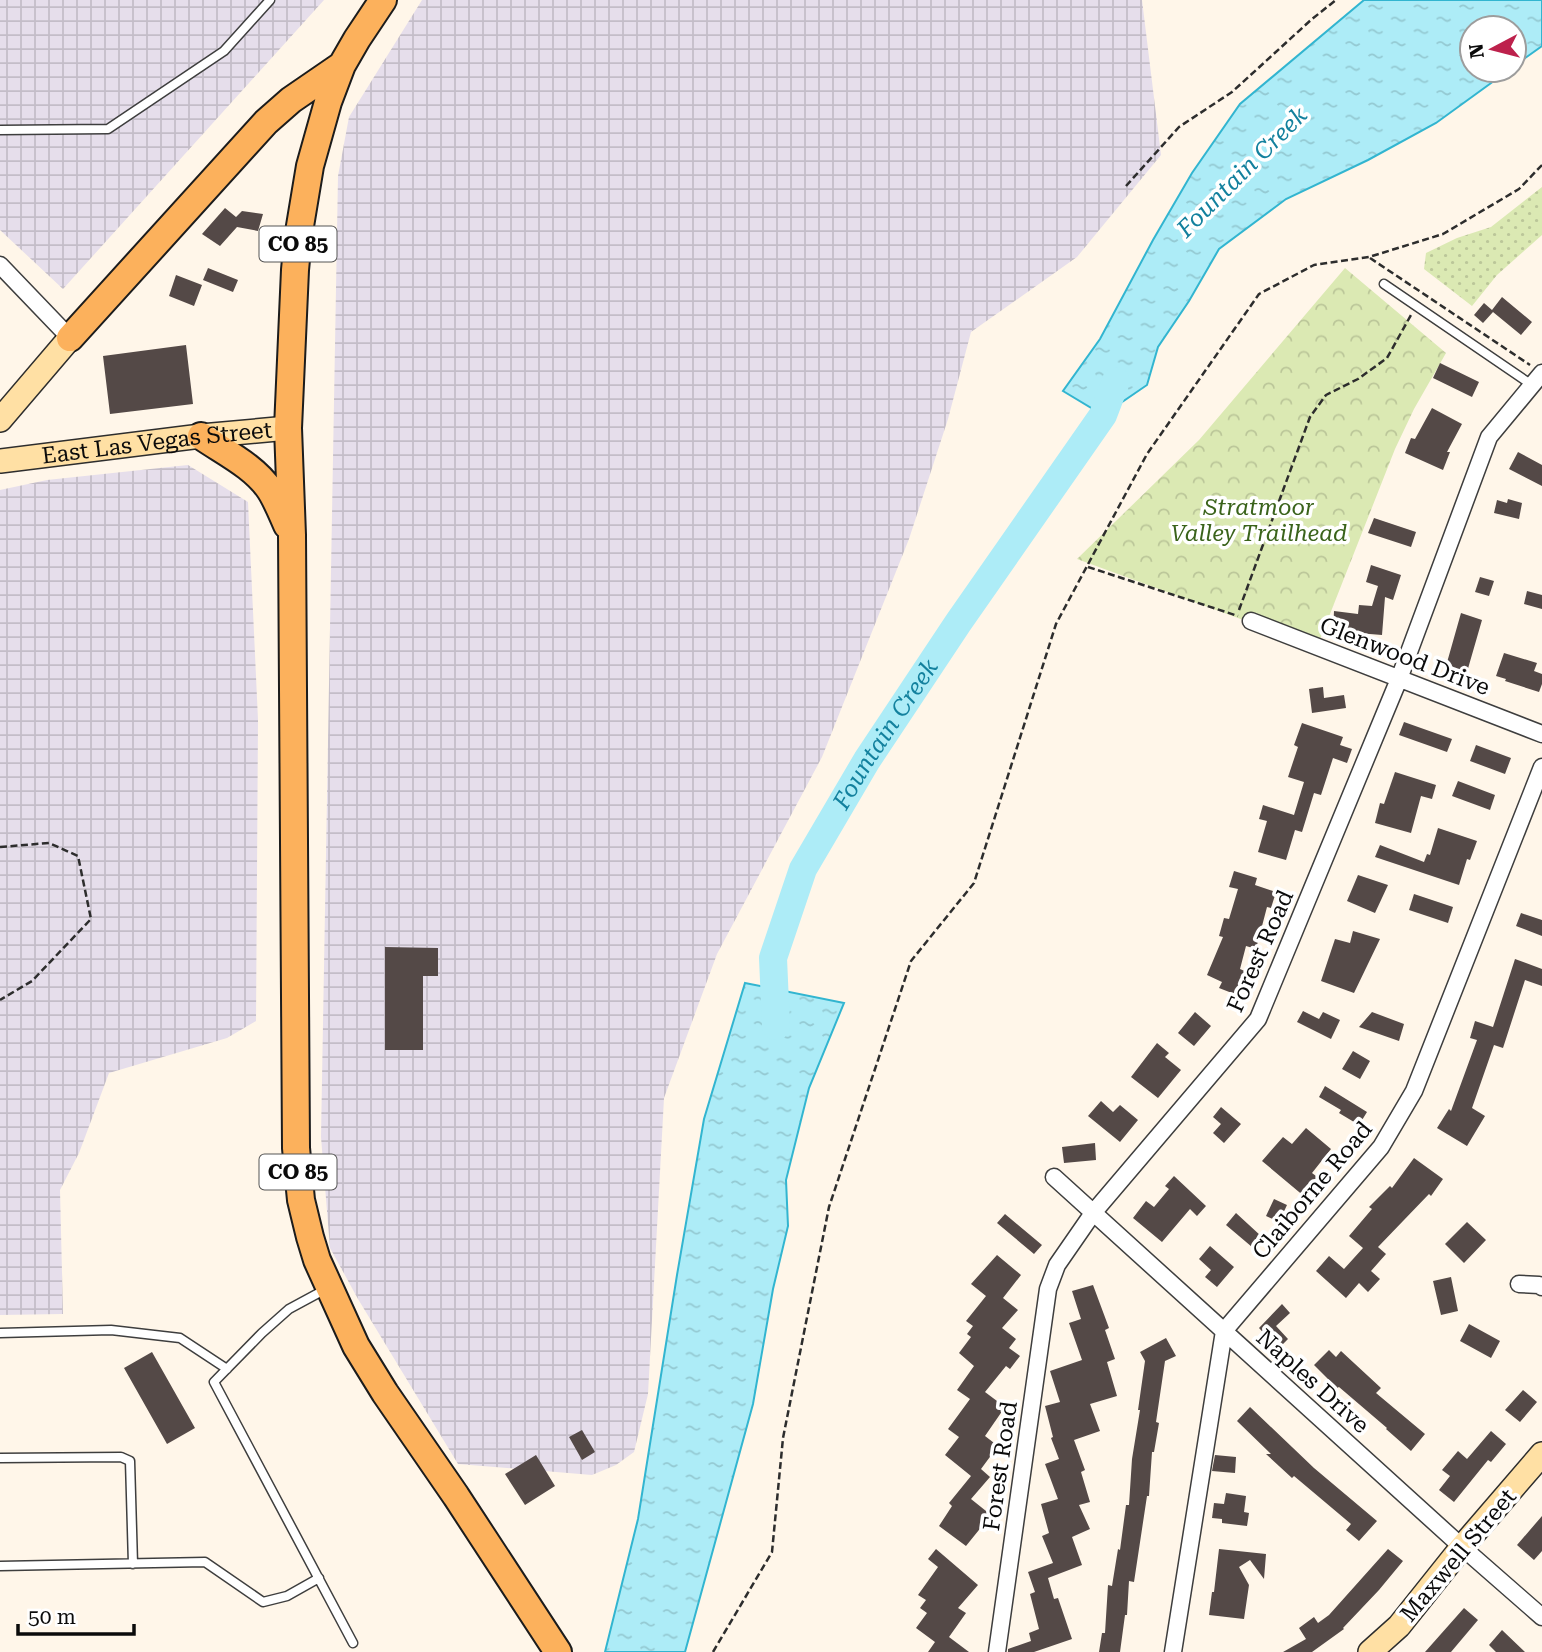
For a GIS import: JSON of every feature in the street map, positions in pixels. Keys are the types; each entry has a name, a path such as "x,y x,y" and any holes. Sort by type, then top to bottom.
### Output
{"main road":[{"name":"East Las Vegas Street","path":"288,428 295,270 304,200 318,135 342,65 383,0"},
{"path":"70,338 266,122 291,100 342,65"},
{"name":"CO 85","path":"288,428 292,535 296,1148 304,1215 317,1260 342,1320 370,1370 558,1652"},
{"path":"201,436 263,480 272,492 292,535"}],"street":[{"path":"0,265 70,338 0,420"},
{"name":"Forest Road","path":"997,1652 1048,1289 1057,1265 1093,1213 1258,1019 1399,679 1489,437 1539,377"},
{"name":"East Las Vegas Street","path":"0,461 288,428"},
{"name":"Glenwood Drive","path":"1244,618 1542,734"},
{"name":"Claiborne Road","path":"1224,1331 1381,1147 1414,1091 1542,768"},
{"name":"Naples Drive","path":"1054,1177 1542,1617"},
{"path":"1519,1284 1542,1287"},
{"path":"1173,1652 1224,1331"},
{"name":"Maxwell Street","path":"1370,1652 1399,1626 1542,1454"}],"lane":[{"path":"0,130 108,130 224,51 270,0"},
{"path":"1384,284 1416,306 1539,377"},
{"path":"329,1288 289,1309 214,1382 354,1643"},
{"path":"0,1333 111,1330 180,1338 227,1368"},
{"path":"0,1458 121,1457 130,1461 133,1564"},
{"path":"0,1566 205,1562 263,1602 287,1596 318,1578"}],"path":[{"path":"1126,186 1179,127 1232,92 1336,0"},
{"path":"713,1652 772,1552 783,1438 829,1207 911,961 974,883 1056,624 1147,454 1259,294 1314,265 1369,257 1443,234 1519,189 1542,165"},
{"path":"1369,257 1539,377"},
{"path":"1087,567 1244,618 1310,417 1326,395 1358,379 1387,358 1416,306"},
{"path":"0,847 49,844 78,856 91,919 32,981 0,1000"}],"shaded area":[{"path":"0,0 324,0 63,289 0,230"},
{"path":"422,0 1142,0 1161,155 1077,257 971,332 948,419 909,539 822,757 717,954 664,1098 648,1394 634,1452 616,1465 592,1475 458,1464 330,1248 321,1137 338,176 349,117"},
{"path":"188,465 248,502 258,720 256,1021 227,1038 109,1073 79,1153 60,1190 63,1314 0,1315 0,490 47,480"}],"green space":[{"path":"1542,187 1542,235 1497,275 1472,306 1424,269 1426,253 1457,238 1491,227"},
{"name":"Stratmoor Valley Trailhead","path":"1345,268 1446,353 1395,449 1317,647 1077,559 1199,440"}],"water":[{"path":"1364,0 1542,0 1542,46 1528,56 1528,14 1458,14 1458,84 1490,84 1436,123 1368,160 1286,199 1219,249 1158,347 1147,385 1103,415 1063,391 1100,339 1192,173 1240,104"},
{"path":"745,983 844,1003 809,1088 786,1180 788,1226 773,1289 753,1404 685,1652 605,1652 638,1519 704,1119"}],"building":[{"path":"225,208 236,217 242,211 263,214 258,231 237,227 220,246 202,234"},
{"path":"208,268 238,280 233,292 203,280"},
{"path":"176,275 202,285 194,306 169,296"},
{"path":"1502,297 1532,322 1521,335 1493,312 1483,323 1474,315 1484,303 1492,310"},
{"path":"186,345 193,404 110,414 103,356"},
{"path":"1440,363 1479,382 1472,397 1433,378"},
{"path":"1432,408 1462,424 1447,452 1450,452 1443,470 1405,453 1411,438 1415,439"},
{"path":"1518,452 1542,465 1542,486 1509,469"},
{"path":"1508,499 1522,503 1519,519 1494,513 1497,500 1507,503"},
{"path":"1374,518 1416,532 1411,547 1368,533"},
{"path":"1371,565 1401,575 1393,600 1385,597 1382,635 1333,631 1334,611 1358,614 1359,605 1372,606 1378,586 1366,582"},
{"path":"1480,577 1494,581 1489,596 1475,592"},
{"path":"1527,591 1542,595 1542,609 1524,604"},
{"path":"1461,613 1482,620 1467,672 1446,666"},
{"path":"1504,653 1537,663 1534,671 1542,674 1539,692 1496,676"},
{"path":"1323,687 1324,698 1344,695 1346,708 1312,713 1309,689"},
{"path":"1404,722 1452,739 1447,752 1399,735"},
{"path":"1302,723 1343,737 1340,745 1352,749 1347,763 1333,758 1321,795 1314,793 1302,832 1295,830 1286,860 1258,852 1267,821 1259,819 1263,805 1294,815 1304,782 1288,777 1298,747 1294,745"},
{"path":"1476,745 1511,758 1505,774 1470,761"},
{"path":"1395,772 1436,785 1432,799 1421,796 1411,833 1375,823 1380,803 1384,804"},
{"path":"1458,781 1495,795 1490,810 1452,796"},
{"path":"1438,828 1477,841 1470,860 1467,859 1459,885 1375,857 1380,845 1424,862 1427,854 1430,855"},
{"path":"1234,871 1257,878 1255,885 1276,892 1271,908 1267,907 1256,949 1246,946 1240,969 1247,972 1237,995 1219,988 1222,982 1207,975 1223,937 1219,936 1224,918 1229,919 1238,889 1229,887"},
{"path":"1358,875 1388,885 1375,913 1347,901"},
{"path":"1414,894 1453,907 1448,923 1409,910"},
{"path":"1521,913 1542,920 1542,936 1516,926"},
{"path":"1353,931 1380,939 1354,993 1321,981 1335,939 1350,943"},
{"path":"385,947 438,948 438,976 423,976 423,1050 385,1050"},
{"path":"1515,959 1542,969 1542,986 1525,980 1503,1048 1494,1045 1472,1108 1485,1116 1467,1146 1437,1128 1449,1109 1451,1111 1477,1040 1470,1038 1475,1021 1493,1027"},
{"path":"1303,1011 1319,1019 1323,1012 1340,1020 1331,1039 1297,1022"},
{"path":"1195,1012 1211,1026 1194,1046 1178,1033"},
{"path":"1372,1012 1404,1024 1399,1041 1359,1027"},
{"path":"1157,1043 1169,1053 1165,1057 1181,1070 1158,1098 1131,1077"},
{"path":"1353,1051 1370,1061 1360,1079 1342,1069"},
{"path":"1325,1086 1367,1112 1359,1125 1319,1097"},
{"path":"1101,1101 1113,1112 1120,1105 1138,1120 1120,1142 1088,1116"},
{"path":"1221,1107 1241,1124 1224,1143 1213,1133 1221,1124 1213,1117"},
{"path":"1306,1128 1331,1149 1312,1173 1320,1179 1305,1197 1262,1161 1283,1137 1292,1144"},
{"path":"1095,1143 1096,1160 1064,1163 1062,1147"},
{"path":"1414,1158 1443,1179 1431,1196 1429,1194 1378,1247 1386,1254 1371,1271 1380,1279 1368,1292 1359,1283 1346,1298 1316,1271 1329,1256 1344,1269 1363,1248 1349,1236 1372,1209 1369,1207 1390,1186 1392,1188"},
{"path":"1174,1176 1206,1206 1197,1216 1190,1209 1162,1242 1133,1218 1146,1201 1154,1207 1169,1189 1165,1186"},
{"path":"1274,1199 1287,1205 1279,1222 1266,1216"},
{"path":"1236,1213 1261,1236 1252,1247 1226,1225"},
{"path":"1005,1214 1042,1245 1034,1254 997,1223"},
{"path":"1467,1222 1486,1240 1464,1263 1445,1244"},
{"path":"1210,1246 1234,1267 1217,1287 1205,1277 1211,1270 1199,1259"},
{"path":"997,1255 1021,1275 1003,1298 1018,1310 1002,1328 1016,1339 1009,1348 1020,1356 1010,1369 1006,1366 985,1392 1005,1407 985,1436 998,1446 981,1469 990,1477 971,1499 991,1515 966,1546 939,1526 952,1506 949,1503 971,1476 945,1455 959,1437 948,1429 970,1399 957,1390 974,1366 959,1353 971,1337 967,1334 973,1326 966,1321 986,1296 971,1284"},
{"path":"1451,1277 1458,1311 1441,1315 1433,1281"},
{"path":"1093,1285 1109,1328 1105,1330 1115,1359 1107,1362 1117,1396 1090,1404 1100,1431 1074,1440 1085,1470 1081,1472 1090,1502 1079,1505 1090,1529 1072,1537 1082,1565 1048,1578 1054,1599 1058,1598 1072,1639 1034,1652 1008,1652 1008,1649 1031,1641 1029,1633 1039,1629 1030,1594 1035,1592 1028,1572 1053,1563 1042,1536 1049,1533 1041,1504 1058,1499 1045,1464 1059,1459 1051,1438 1053,1437 1045,1406 1060,1402 1050,1371 1082,1360 1069,1323 1081,1319 1072,1291"},
{"path":"1282,1304 1290,1313 1276,1326 1288,1339 1278,1349 1259,1328"},
{"path":"1469,1324 1500,1341 1491,1358 1460,1341"},
{"path":"1166,1338 1176,1356 1165,1361 1156,1422 1159,1423 1152,1452 1149,1496 1134,1582 1129,1581 1127,1615 1120,1652 1099,1652 1102,1633 1105,1633 1108,1585 1112,1586 1126,1505 1129,1505 1145,1361 1140,1352"},
{"path":"1329,1350 1336,1357 1341,1351 1381,1388 1376,1393 1425,1434 1411,1451 1314,1365"},
{"path":"152,1352 195,1428 167,1444 124,1368"},
{"path":"1523,1390 1537,1402 1520,1422 1505,1410"},
{"path":"1250,1407 1314,1468 1377,1521 1359,1541 1346,1530 1351,1524 1294,1476 1292,1478 1237,1421"},
{"path":"582,1430 595,1452 582,1460 569,1437"},
{"path":"1491,1431 1506,1444 1491,1462 1488,1460 1454,1502 1439,1490 1450,1476 1442,1470 1458,1451 1467,1459"},
{"path":"536,1455 555,1486 525,1505 505,1474"},
{"path":"1215,1455 1236,1457 1235,1473 1212,1471"},
{"path":"1226,1493 1246,1496 1244,1512 1249,1513 1247,1526 1222,1523 1222,1519 1212,1518 1214,1503 1224,1504"},
{"path":"1542,1516 1542,1551 1534,1560 1517,1545"},
{"path":"936,1549 978,1585 958,1608 966,1613 949,1637 969,1652 928,1652 935,1642 916,1628 927,1613 920,1608 926,1600 918,1595 938,1567 928,1559"},
{"path":"1219,1549 1266,1554 1264,1579 1250,1560 1239,1567 1249,1585 1244,1619 1209,1615"},
{"path":"1388,1549 1403,1561 1344,1629 1312,1652 1283,1652 1306,1639 1299,1628 1314,1617 1318,1623 1329,1615"},
{"path":"1464,1608 1478,1620 1451,1652 1425,1652"},
{"path":"1502,1630 1525,1652 1496,1652 1489,1645"}],"waterway":[{"name":"Fountain Creek","path":"776,1026 773,958 803,869 867,760 958,623 1103,415 1116,381"}]}
